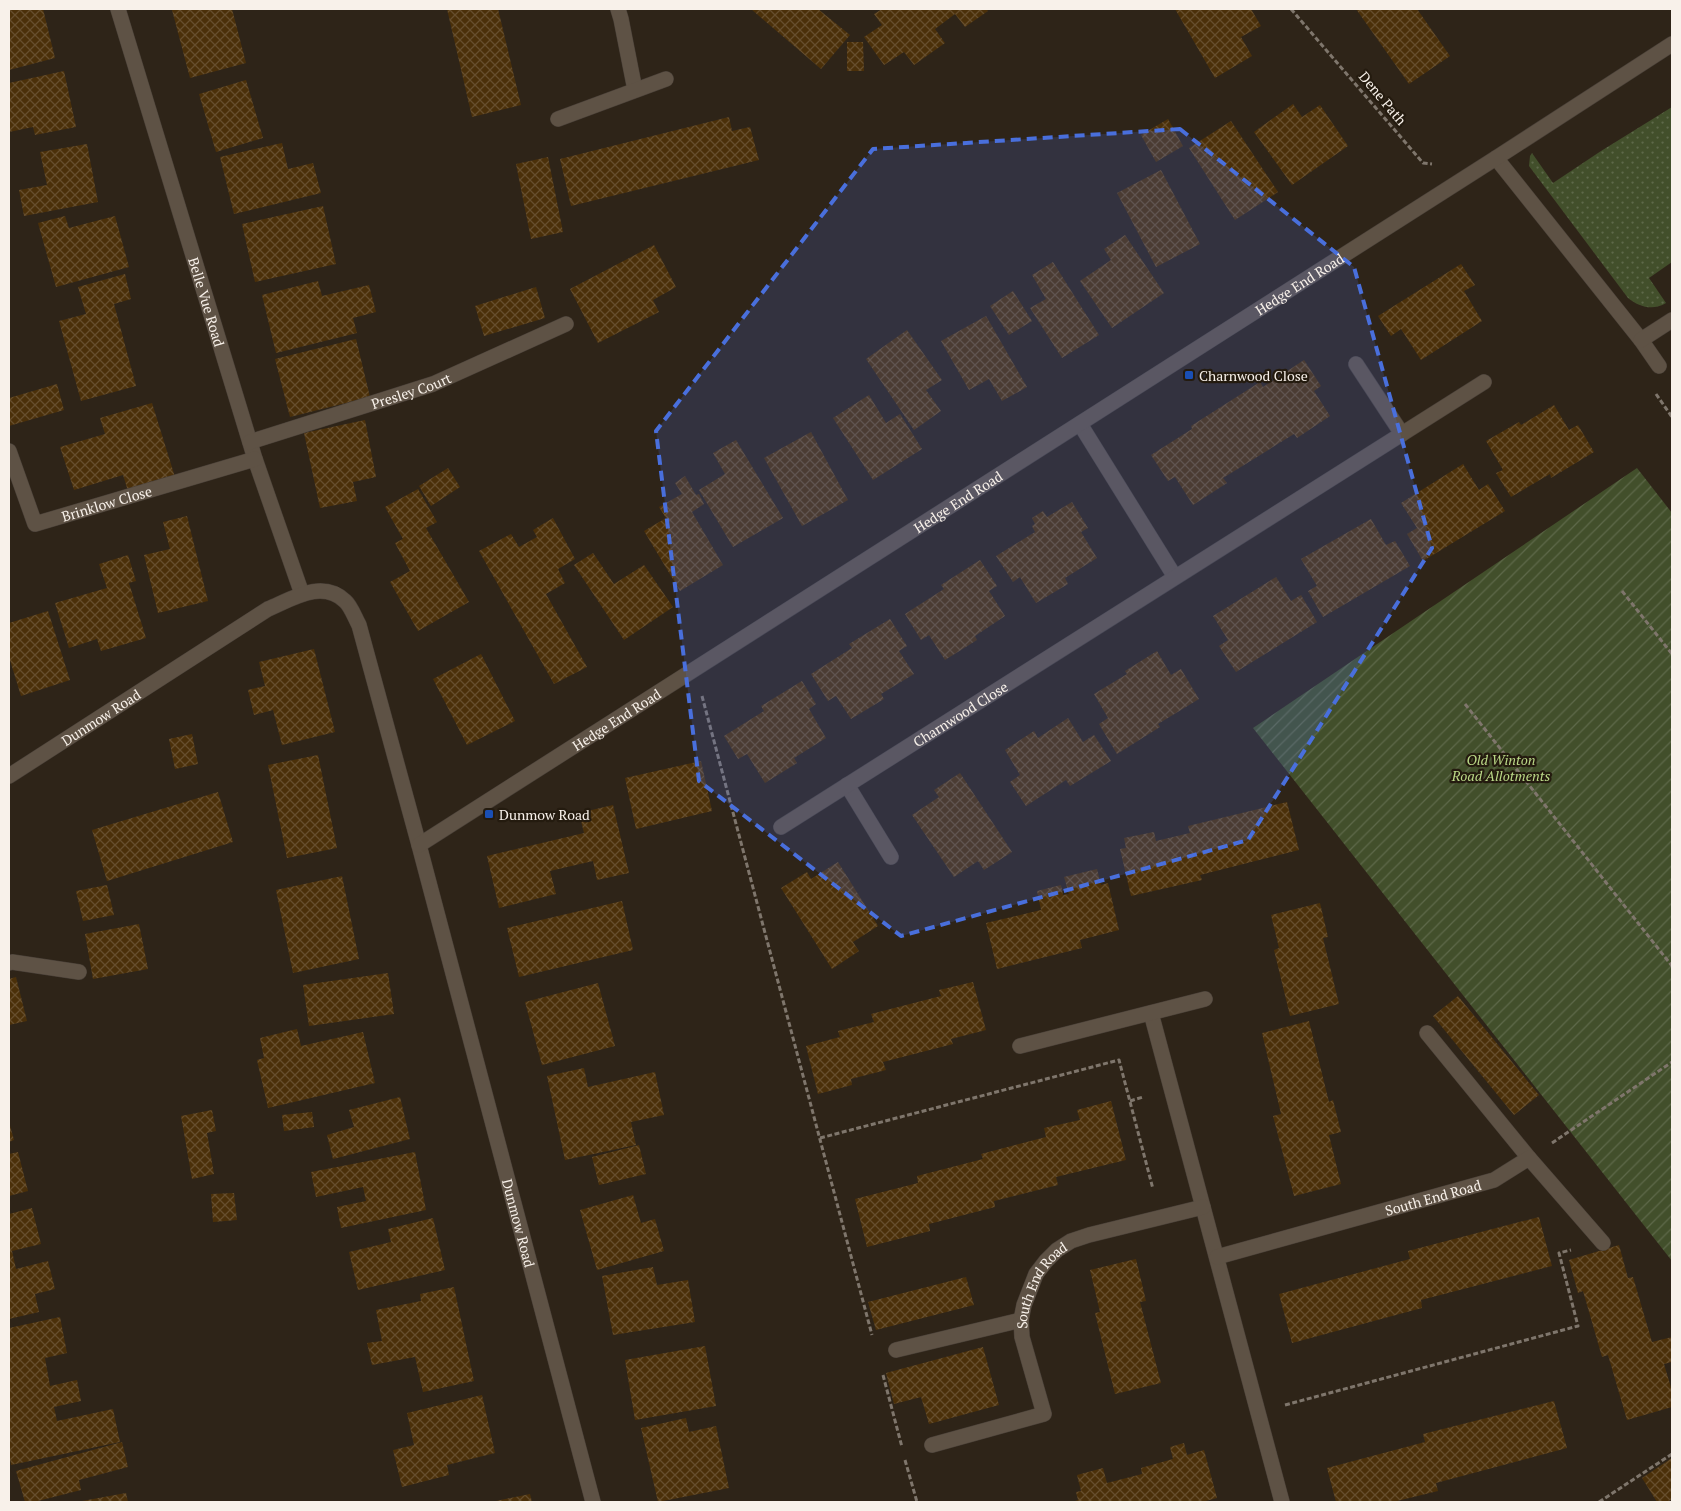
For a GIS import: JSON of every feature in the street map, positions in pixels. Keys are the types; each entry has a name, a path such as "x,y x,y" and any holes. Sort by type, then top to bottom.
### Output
{"street":[{"name":"Belle Vue Road","path":"118,9 255,459 302,594"},
{"path":"618,9 635,90"},
{"name":"Hedge End Road","path":"419,845 1672,44"},
{"path":"558,120 666,79"},
{"path":"1496,158 1641,340 1659,366"},
{"path":"1641,340 1672,320"},
{"name":"Presley Court","path":"250,442 433,384 566,324"},
{"path":"1356,364 1402,434"},
{"name":"Charnwood Close","path":"781,826 1484,382"},
{"path":"1080,424 1176,577"},
{"name":"Brinklow Close","path":"9,451 35,524 255,459"},
{"name":"Dunmow Road","path":"9,776 268,609 302,594 318,590 335,594 346,601 359,625 593,1502"},
{"path":"847,785 891,857"},
{"path":"9,963 79,972"},
{"path":"1020,1046 1205,999"},
{"path":"1151,1013 1282,1502"},
{"path":"1427,1033 1529,1158 1603,1243"},
{"name":"South End Road","path":"1217,1257 1494,1180 1529,1158"},
{"name":"South End Road","path":"932,1445 1044,1414 1022,1337 1021,1320 1036,1274 1057,1250 1071,1241 1089,1235 1203,1207"},
{"path":"896,1350 1021,1320"}],"path":[{"name":"Dene Path","path":"1292,9 1423,163 1474,170"},
{"path":"1622,591 1672,654"},
{"path":"695,669 874,1339"},
{"path":"1465,704 1672,966"},
{"path":"820,1138 1119,1060 1160,1217"},
{"path":"1529,1158 1672,1062"},
{"path":"1257,1412 1578,1326 1559,1253 1603,1243"},
{"path":"881,1368 917,1502"},
{"path":"1599,1502 1672,1454"}],"highlighted area":[{"path":"1180,129 1354,267 1432,548 1248,840 901,936 699,781 656,431 873,149"}],"green space":[{"path":"1672,107 1672,262 1649,278 1666,303 1656,307 1646,307 1628,298 1529,166 1530,156 1532,153 1553,183"},
{"name":"Old Winton Road Allotments","path":"1637,468 1672,513 1672,1261 1253,728"}],"building":[{"path":"9,9 43,9 55,58 9,70"},
{"path":"232,9 246,63 190,78 172,10"},
{"path":"447,9 498,9 521,105 472,117"},
{"path":"751,9 818,9 850,35 821,69"},
{"path":"882,9 986,9 988,11 965,27 955,14 935,29 945,43 914,65 904,52 884,65 864,37 882,25 874,14"},
{"path":"1175,9 1251,9 1261,26 1241,37 1252,56 1215,78"},
{"path":"1356,9 1417,9 1450,56 1409,84"},
{"path":"847,42 863,42 864,71 847,71"},
{"path":"64,71 76,127 35,135 33,127 9,132 9,83"},
{"path":"246,80 263,138 216,152 199,94"},
{"path":"1293,104 1302,117 1320,105 1348,146 1292,185 1254,132"},
{"path":"729,117 732,131 750,127 759,160 571,206 560,159"},
{"path":"1168,119 1183,146 1156,162 1141,135"},
{"path":"1231,121 1278,192 1235,220 1189,148"},
{"path":"282,143 288,169 313,163 321,193 234,214 220,157"},
{"path":"87,144 98,202 24,216 19,190 47,185 40,152"},
{"path":"548,157 563,232 531,239 516,164"},
{"path":"1161,170 1200,244 1156,267 1117,193"},
{"path":"323,206 336,264 255,282 242,224"},
{"path":"65,216 69,228 115,216 129,267 56,287 38,223"},
{"path":"1125,235 1164,293 1112,328 1080,281 1111,260 1104,249"},
{"path":"654,245 676,287 653,300 659,312 598,343 570,289"},
{"path":"1053,262 1099,335 1062,358 1030,308 1046,299 1032,275"},
{"path":"1461,264 1475,285 1464,291 1482,321 1421,360 1401,329 1391,336 1378,316"},
{"path":"125,274 131,299 114,304 136,386 81,401 59,321 86,314 78,287"},
{"path":"318,281 322,296 369,285 376,312 353,318 357,333 276,353 262,295"},
{"path":"536,287 545,318 484,336 475,306"},
{"path":"1013,291 1032,321 1009,335 990,306"},
{"path":"986,316 1027,387 1002,401 989,379 969,390 941,341"},
{"path":"907,330 942,380 926,390 941,411 914,430 866,359"},
{"path":"356,339 370,397 290,417 275,359"},
{"path":"1304,360 1321,386 1314,391 1330,416 1297,438 1294,434 1223,478 1227,483 1193,505 1175,477 1168,481 1151,455 1192,429 1191,426 1260,382 1263,387"},
{"path":"57,384 64,410 9,426 9,398"},
{"path":"869,395 886,423 900,414 922,449 873,480 833,418"},
{"path":"152,403 175,477 128,491 123,475 74,490 60,447 105,434 100,418"},
{"path":"1554,405 1569,430 1578,425 1594,452 1551,478 1550,474 1511,497 1496,473 1503,470 1486,441 1519,422 1521,425"},
{"path":"365,420 376,477 353,482 357,501 320,508 304,433"},
{"path":"811,432 848,500 802,526 764,458"},
{"path":"736,440 783,518 733,547 699,490 725,474 713,453"},
{"path":"1463,464 1479,490 1488,484 1505,511 1423,561 1407,534 1417,528 1401,503"},
{"path":"448,468 460,487 431,506 419,486"},
{"path":"685,476 696,495 699,494 704,504 692,512 723,565 680,591 644,531 666,518 659,507 682,494 675,483"},
{"path":"418,489 437,522 426,528 469,602 418,631 390,582 410,571 395,543 403,539 385,507"},
{"path":"1072,502 1088,528 1081,532 1097,558 1065,578 1068,584 1036,603 1020,577 1013,582 996,556 1035,532 1032,526 1035,524 1032,518 1043,511 1047,517"},
{"path":"187,516 208,601 158,613 144,555 170,549 163,522"},
{"path":"553,518 575,559 558,569 565,583 546,594 587,667 554,684 479,551 511,534 519,547 537,537 533,530"},
{"path":"1371,519 1386,545 1395,541 1410,566 1323,617 1308,591 1317,586 1301,559"},
{"path":"593,553 614,584 644,565 673,607 624,640 574,565"},
{"path":"128,555 136,581 129,583 146,638 101,651 97,639 69,648 55,603 107,588 99,564"},
{"path":"980,560 997,586 989,591 1005,616 975,636 977,640 945,660 929,635 921,640 905,614 944,589 941,585"},
{"path":"1276,577 1291,601 1301,595 1317,622 1236,672 1219,646 1228,640 1213,616"},
{"path":"48,611 70,680 21,696 9,657 9,623"},
{"path":"890,619 907,646 899,651 914,674 881,694 884,699 851,719 836,696 828,701 811,674 852,648 849,644"},
{"path":"314,649 335,732 282,745 273,710 254,715 248,690 265,686 259,662"},
{"path":"1157,651 1171,675 1181,669 1199,699 1158,724 1160,727 1117,754 1099,724 1108,718 1094,694 1127,674 1125,671"},
{"path":"481,654 515,721 467,745 433,679"},
{"path":"802,681 816,704 809,709 826,738 794,758 797,763 765,783 747,754 738,759 724,736 764,711 761,706"},
{"path":"1068,718 1083,742 1094,735 1111,761 1070,786 1066,780 1026,806 1010,782 1020,775 1005,750 1034,731 1038,738"},
{"path":"192,734 198,764 175,769 169,739"},
{"path":"318,755 337,848 287,858 268,765"},
{"path":"701,761 712,811 636,829 625,778"},
{"path":"960,773 1012,852 984,870 978,861 954,877 912,815 939,797 934,790"},
{"path":"218,792 233,842 107,881 92,830"},
{"path":"1287,802 1299,850 1200,875 1202,880 1131,896 1120,849 1126,848 1124,838 1154,832 1156,841 1190,833 1188,826"},
{"path":"613,805 629,873 597,880 593,861 550,871 556,894 499,908 487,856 584,833 579,813"},
{"path":"838,862 878,926 853,942 859,951 832,969 781,888 807,872 811,879"},
{"path":"1097,869 1101,885 1108,883 1119,930 1080,940 1082,948 997,969 986,923 1041,910 1037,891 1061,885 1063,895 1069,894 1064,877"},
{"path":"342,876 359,959 293,973 276,890"},
{"path":"107,885 114,915 83,921 76,891"},
{"path":"622,901 633,950 519,977 507,928"},
{"path":"1320,903 1328,937 1323,938 1339,1004 1290,1016 1274,950 1279,948 1271,915"},
{"path":"139,924 148,969 93,979 85,934"},
{"path":"388,973 394,1014 309,1026 303,985"},
{"path":"16,977 27,1021 9,1025 9,979"},
{"path":"973,982 986,1030 951,1039 953,1044 883,1062 886,1070 851,1079 852,1085 818,1094 806,1046 840,1037 838,1031 874,1022 871,1014 941,996 939,990"},
{"path":"598,983 615,1046 542,1065 525,1002"},
{"path":"1458,996 1539,1095 1514,1115 1433,1016"},
{"path":"1309,1021 1329,1102 1333,1100 1341,1132 1329,1135 1341,1184 1294,1196 1273,1116 1281,1114 1262,1033"},
{"path":"297,1029 301,1046 363,1032 375,1083 268,1108 257,1060 264,1058 260,1038"},
{"path":"584,1068 588,1087 655,1072 664,1115 631,1122 636,1145 565,1160 547,1076"},
{"path":"400,1097 410,1139 333,1159 327,1135 354,1127 349,1110"},
{"path":"1111,1101 1126,1160 1056,1177 1058,1185 994,1201 995,1207 929,1224 930,1231 867,1247 855,1199 918,1183 917,1176 983,1159 981,1154 1046,1137 1044,1128 1080,1120 1077,1110"},
{"path":"212,1110 216,1131 207,1133 214,1174 192,1179 181,1116"},
{"path":"312,1112 314,1127 284,1131 282,1115"},
{"path":"9,1122 14,1140 9,1142"},
{"path":"639,1145 646,1174 599,1185 592,1157"},
{"path":"18,1152 28,1191 9,1196 9,1154"},
{"path":"415,1152 426,1210 341,1228 337,1207 366,1201 363,1187 316,1197 311,1172"},
{"path":"234,1193 237,1220 213,1222 211,1194"},
{"path":"633,1195 641,1223 655,1219 664,1251 597,1270 580,1210"},
{"path":"32,1208 41,1244 12,1251 16,1269 48,1261 55,1289 35,1294 39,1312 9,1319 9,1214"},
{"path":"1539,1217 1552,1266 1421,1300 1422,1308 1292,1343 1279,1294 1410,1259 1408,1251"},
{"path":"433,1218 445,1270 358,1290 349,1252 391,1242 388,1229"},
{"path":"1619,1245 1628,1278 1633,1277 1652,1342 1672,1337 1672,1362 1664,1364 1672,1391 1672,1407 1627,1420 1608,1355 1602,1357 1583,1291 1578,1293 1569,1260"},
{"path":"1136,1259 1146,1301 1140,1302 1161,1383 1115,1394 1095,1313 1100,1312 1090,1270"},
{"path":"653,1267 657,1285 688,1280 695,1322 613,1335 602,1276"},
{"path":"966,1277 974,1305 876,1330 868,1302"},
{"path":"454,1287 474,1381 423,1392 415,1357 372,1365 367,1343 382,1341 376,1310 421,1301 420,1294"},
{"path":"60,1317 67,1353 45,1358 50,1386 77,1380 81,1401 54,1407 57,1421 113,1409 120,1442 11,1465 9,1453 9,1328"},
{"path":"705,1346 716,1406 635,1420 625,1360"},
{"path":"983,1347 999,1405 929,1424 921,1397 894,1404 886,1373"},
{"path":"482,1395 495,1453 447,1465 449,1475 402,1487 393,1450 414,1445 407,1413"},
{"path":"1554,1401 1567,1448 1436,1483 1438,1491 1393,1502 1336,1502 1327,1468 1425,1442 1423,1434"},
{"path":"686,1418 689,1432 716,1426 729,1488 658,1502 641,1428"},
{"path":"122,1442 128,1467 79,1480 81,1490 34,1502 25,1502 16,1471"},
{"path":"1184,1443 1187,1455 1204,1450 1217,1498 1202,1502 1072,1502 1078,1500 1076,1492 1081,1491 1077,1475 1103,1468 1107,1483 1142,1474 1141,1468 1173,1459 1170,1447"},
{"path":"1672,1458 1672,1499 1667,1502 1657,1502 1642,1478"},
{"path":"126,1493 128,1502 82,1502 82,1501"},
{"path":"530,1494 532,1502 496,1502 496,1501"}],"place":[{"name":"Charnwood Close","path":"1189,375"},
{"name":"Dunmow Road","path":"489,814"}]}
